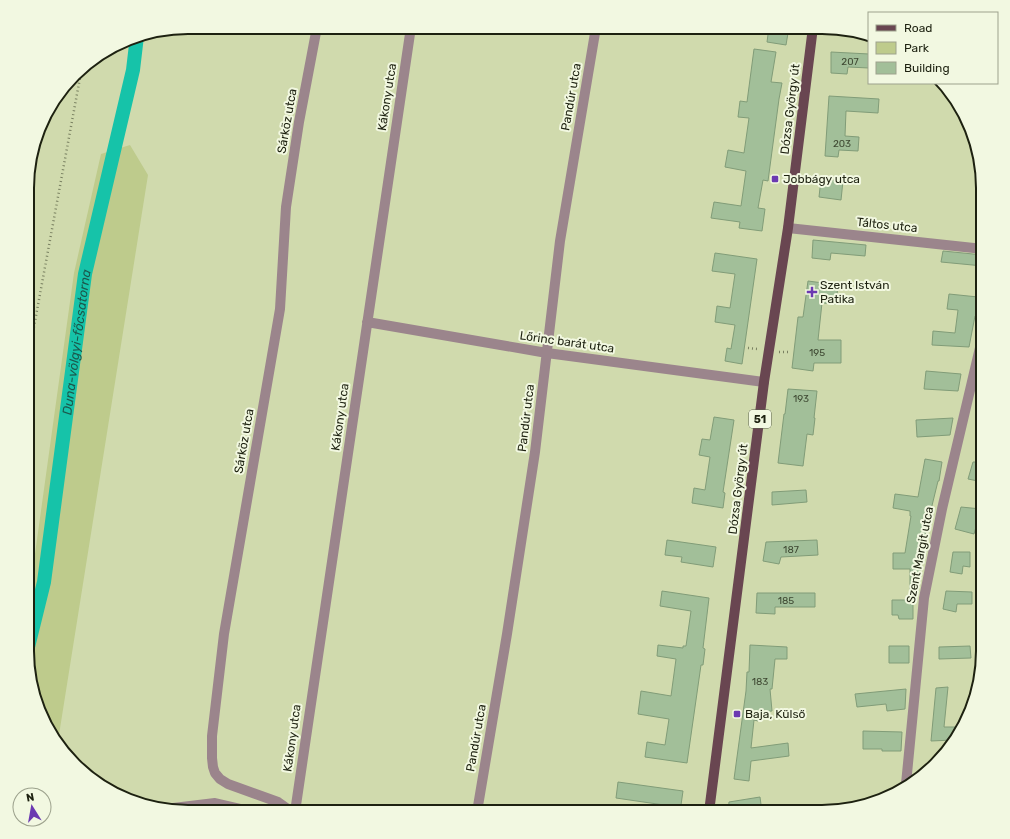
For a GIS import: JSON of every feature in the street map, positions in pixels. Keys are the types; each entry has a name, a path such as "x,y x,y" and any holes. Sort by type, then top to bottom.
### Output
{"main road":[{"name":"Dózsa György út","path":"710,805 764,382 788,228 812,34"}],"street":[{"name":"Sárköz utca","path":"282,805 228,784 220,779 215,773 213,767 212,736 224,634 280,309 286,207 299,122 316,34"},
{"name":"Kákony utca","path":"294,805 410,34"},
{"name":"Pandúr utca","path":"478,805 507,634 535,452 560,240 595,34"},
{"name":"Táltos utca","path":"788,228 976,248"},
{"name":"Lőrinc barát utca","path":"367,322 547,353 764,382"},
{"name":"Szent Margit utca","path":"906,779 924,598 942,509 976,365"},
{"path":"198,805 215,803 224,805"}],"path":[{"path":"34,327 80,78"}],"green space":[{"path":"130,145 148,175 59,734 50,719 42,700 35,671 34,561 74,273 101,154"}],"building":[{"path":"768,34 788,34 786,45 767,42"},
{"path":"754,49 776,52 771,82 782,83 768,181 763,180 758,208 765,209 762,231 739,228 740,222 711,218 714,202 741,206 746,171 725,167 728,150 744,153 749,118 738,117 740,101 747,102"},
{"path":"831,52 868,54 868,68 848,67 847,74 831,73"},
{"path":"829,96 879,99 878,113 846,111 845,136 859,137 858,151 839,150 838,157 825,156"},
{"path":"821,179 843,181 841,200 819,197"},
{"path":"813,240 866,245 865,256 831,253 830,260 812,258"},
{"path":"943,251 976,254 976,265 941,262"},
{"path":"715,253 757,259 742,364 725,361 727,348 731,349 735,325 715,322 717,306 730,308 735,274 712,271"},
{"path":"808,281 838,285 836,304 822,303 818,340 841,340 841,363 814,363 813,371 792,368 798,317 803,317"},
{"path":"949,294 976,297 976,316 969,347 932,345 933,331 955,333 958,310 947,309"},
{"path":"926,371 961,374 958,391 924,389"},
{"path":"788,389 817,391 813,435 807,434 803,466 778,463"},
{"path":"714,417 734,420 723,492 725,493 723,508 692,503 694,488 705,490 710,457 699,455 702,439 710,440"},
{"path":"953,418 950,435 917,437 916,420"},
{"path":"925,459 942,462 939,481 928,518 918,593 910,592 910,569 893,569 893,553 905,553 911,516 910,511 893,508 895,494 918,497"},
{"path":"973,462 976,462 976,481 968,479"},
{"path":"806,490 807,502 772,505 772,492"},
{"path":"961,507 976,508 976,527 974,534 955,529"},
{"path":"667,540 716,547 713,567 681,562 682,557 665,555"},
{"path":"817,540 818,555 781,557 779,564 763,561 766,542"},
{"path":"953,552 970,552 970,567 963,566 962,574 950,572"},
{"path":"662,591 709,598 703,648 705,649 703,665 701,665 687,763 645,757 647,742 665,745 669,719 638,714 641,691 671,696 676,659 657,656 658,645 683,648 683,646 686,646 691,611 660,606"},
{"path":"946,591 972,592 972,604 957,604 956,612 943,609"},
{"path":"757,593 815,593 815,607 775,607 775,614 756,613"},
{"path":"892,600 913,600 913,619 899,619 898,615 892,615"},
{"path":"750,645 787,647 787,659 775,659 772,689 770,689 772,711 759,712 758,721 754,720 751,748 788,743 789,756 751,761 749,781 734,779 746,691 747,672 749,672"},
{"path":"889,646 909,646 909,663 889,663"},
{"path":"970,646 971,658 939,659 939,647"},
{"path":"948,687 944,727 956,727 947,740 931,741 936,688"},
{"path":"906,689 905,709 887,711 886,704 857,707 855,694"},
{"path":"863,731 902,732 901,751 863,749"},
{"path":"618,782 683,791 681,805 664,805 616,798"},
{"path":"760,797 761,805 729,805 729,802"}],"waterway":[{"name":"Duna-völgyi-főcsatorna","path":"34,623 44,582 85,274 133,70 136,43"}],"place":[{"name":"Jobbágy utca","path":"775,179"},
{"name":"Szent István Patika","path":"812,292"},
{"name":"Baja, Külső","path":"737,714"}]}
